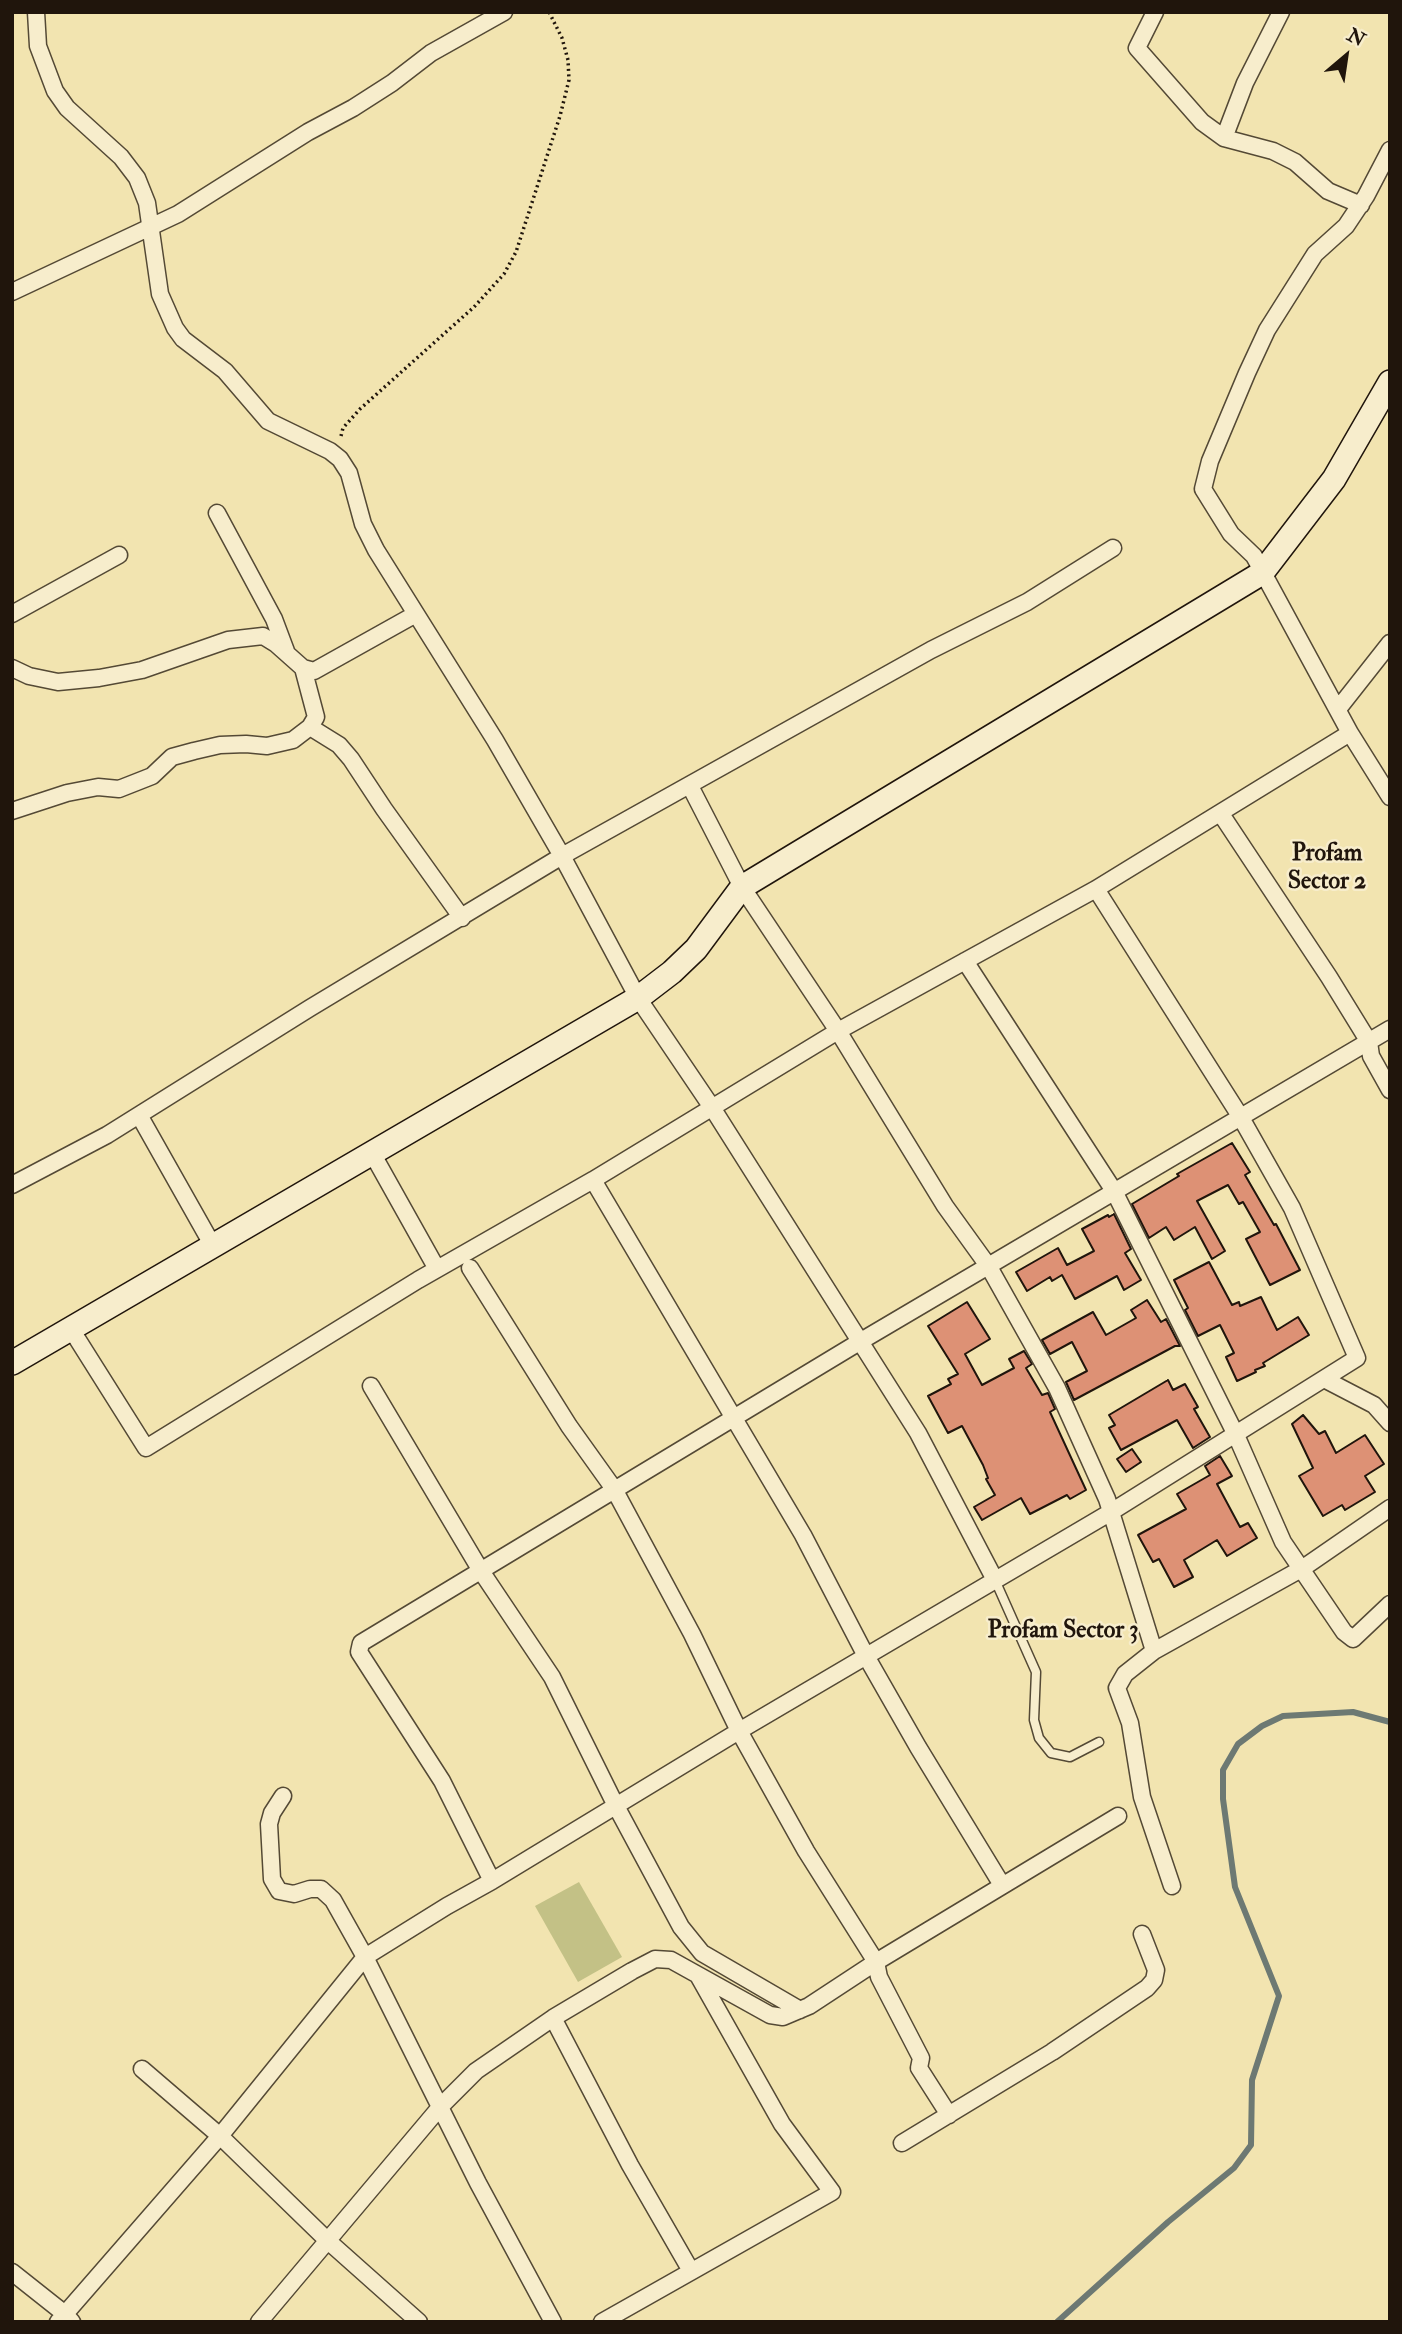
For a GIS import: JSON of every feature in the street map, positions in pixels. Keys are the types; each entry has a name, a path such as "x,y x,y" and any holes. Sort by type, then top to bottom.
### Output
{"main road":[{"path":"15,1356 71,1329 638,998 696,950 742,887 1262,573 1334,479 1390,382"}],"street":[{"path":"36,12 37,46 55,91 67,108 121,156 137,178 147,203 160,294 166,312 183,339 225,371 268,421 330,451 340,459 349,473 363,524 376,550 495,740 562,856 638,998 713,1109 918,1433 995,1580"},
{"path":"12,292 178,214 308,132 353,108 431,53 504,12"},
{"path":"1155,12 1138,48 1202,122 1224,138 1273,151 1294,162 1328,191 1361,205"},
{"path":"1224,138 1245,83 1280,12"},
{"path":"1390,150 1361,205 1346,226 1315,254 1267,330 1210,461 1203,489 1231,534 1254,556 1350,733 1390,797"},
{"path":"217,513 274,619 287,653"},
{"path":"12,1185 107,1135 310,1008 562,856 931,650 1027,602 1113,548"},
{"path":"12,614 119,555"},
{"path":"12,668 29,676 58,682 99,677 142,670 228,640 262,636 303,668 314,671 416,614"},
{"path":"1338,709 1390,643"},
{"path":"12,811 67,793 98,787 119,789 152,776 172,757 194,751 246,744 267,746 293,740 310,727 316,718 303,668"},
{"path":"310,727 339,744 351,759 462,918"},
{"path":"71,1329 146,1448 437,1269 713,1109 838,1031 1096,889 1350,733"},
{"path":"690,786 742,887 838,1031 945,1206 989,1267 1057,1388 1100,1481 1154,1651"},
{"path":"1221,814 1369,1042 1371,1056 1390,1090"},
{"path":"12,2272 65,2319 220,2136 365,1957 739,1731 1111,1512 1357,1358 1292,1208 1240,1116 1096,889"},
{"path":"965,961 1114,1191 1236,1435 1283,1542 1344,1632 1353,1639 1390,1604"},
{"path":"492,1881 442,1781 359,1652 361,1643 370,1635 861,1341 1390,1029"},
{"path":"139,1115 213,1246"},
{"path":"372,1153 437,1269"},
{"path":"593,1180 735,1417 803,1535 866,1656 1002,1885"},
{"path":"470,1268 569,1426 614,1489 692,1634 739,1731 806,1851 876,1962 879,1977 921,2058 919,2068 949,2115"},
{"path":"1324,1379 1374,1405 1390,1423"},
{"path":"371,1386 481,1570 552,1677 616,1806 681,1927 702,1953 800,2010"},
{"path":"1172,1886 1142,1797 1130,1723 1117,1688 1125,1674 1154,1651 1303,1569 1390,1508"},
{"path":"283,1796 272,1813 269,1824 272,1879 279,1891 294,1894 321,1889 332,1900 365,1957 478,2183 553,2322"},
{"path":"259,2322 441,2106 476,2071 553,2018 655,1959 671,1960 770,2015 783,2017 800,2010 1118,1816"},
{"path":"902,2144 1052,2052 1147,1988 1154,1980 1156,1970 1142,1934"},
{"path":"602,2322 832,2192 782,2124 699,1977"},
{"path":"553,2018 630,2165 691,2271"},
{"path":"142,2068 220,2136 328,2241 419,2322"}],"lane":[{"path":"995,1580 1037,1672 1034,1720 1039,1738 1051,1753 1070,1756 1099,1742"}],"path":[{"path":"340,459 338,444 343,428 360,409 474,307 504,274 516,252 569,80 565,49 550,12"}],"shaded area":[{"path":"579,1882 622,1957 578,1982 535,1906"}],"building":[{"path":"1232,1143 1250,1172 1245,1175 1274,1225 1276,1224 1300,1270 1270,1285 1246,1239 1260,1232 1243,1202 1239,1204 1228,1185 1197,1201 1225,1251 1212,1259 1195,1227 1174,1240 1166,1227 1149,1238 1132,1204 1179,1176 1177,1174"},
{"path":"1114,1214 1131,1249 1125,1253 1141,1280 1124,1290 1117,1276 1075,1299 1062,1275 1052,1281 1050,1277 1027,1291 1016,1272 1058,1248 1067,1265 1094,1251 1082,1229"},
{"path":"1209,1262 1232,1305 1239,1302 1240,1306 1261,1297 1277,1330 1298,1317 1309,1335 1263,1363 1265,1366 1255,1370 1256,1372 1237,1381 1226,1357 1234,1353 1220,1325 1198,1336 1174,1280"},
{"path":"1147,1300 1161,1322 1166,1319 1180,1346 1175,1346 1074,1400 1066,1382 1087,1371 1072,1342 1050,1354 1042,1340 1093,1312 1106,1335 1136,1318 1131,1310"},
{"path":"967,1302 990,1339 965,1354 982,1385 1014,1368 1009,1359 1024,1351 1032,1364 1026,1368 1042,1395 1048,1393 1055,1409 1050,1412 1086,1490 1070,1499 1067,1495 1030,1514 1021,1498 982,1520 974,1507 995,1495 986,1479 988,1478 983,1465 962,1426 948,1433 928,1396 951,1384 948,1379 958,1374 928,1326"},
{"path":"1168,1380 1173,1390 1185,1384 1198,1407 1194,1409 1210,1437 1193,1448 1177,1420 1121,1450 1109,1428 1115,1425 1109,1415"},
{"path":"1303,1415 1319,1434 1325,1431 1336,1453 1365,1435 1384,1464 1365,1476 1375,1492 1345,1510 1342,1505 1323,1516 1299,1476 1313,1468 1292,1424"},
{"path":"1132,1449 1141,1462 1126,1472 1117,1459"},
{"path":"1220,1456 1232,1476 1217,1484 1240,1527 1248,1523 1257,1538 1227,1556 1217,1540 1184,1560 1193,1577 1174,1587 1159,1559 1153,1562 1138,1535 1186,1509 1177,1494 1210,1475 1205,1466"}],"waterway":[{"path":"1057,2322 1168,2222 1234,2168 1251,2145 1252,2080 1279,1996 1235,1887 1223,1799 1223,1770 1238,1744 1262,1726 1283,1716 1353,1712 1390,1722"}],"district":[{"name":"Profam Sector 2","path":"1327,869"},
{"name":"Profam Sector 3","path":"1063,1632"}]}
